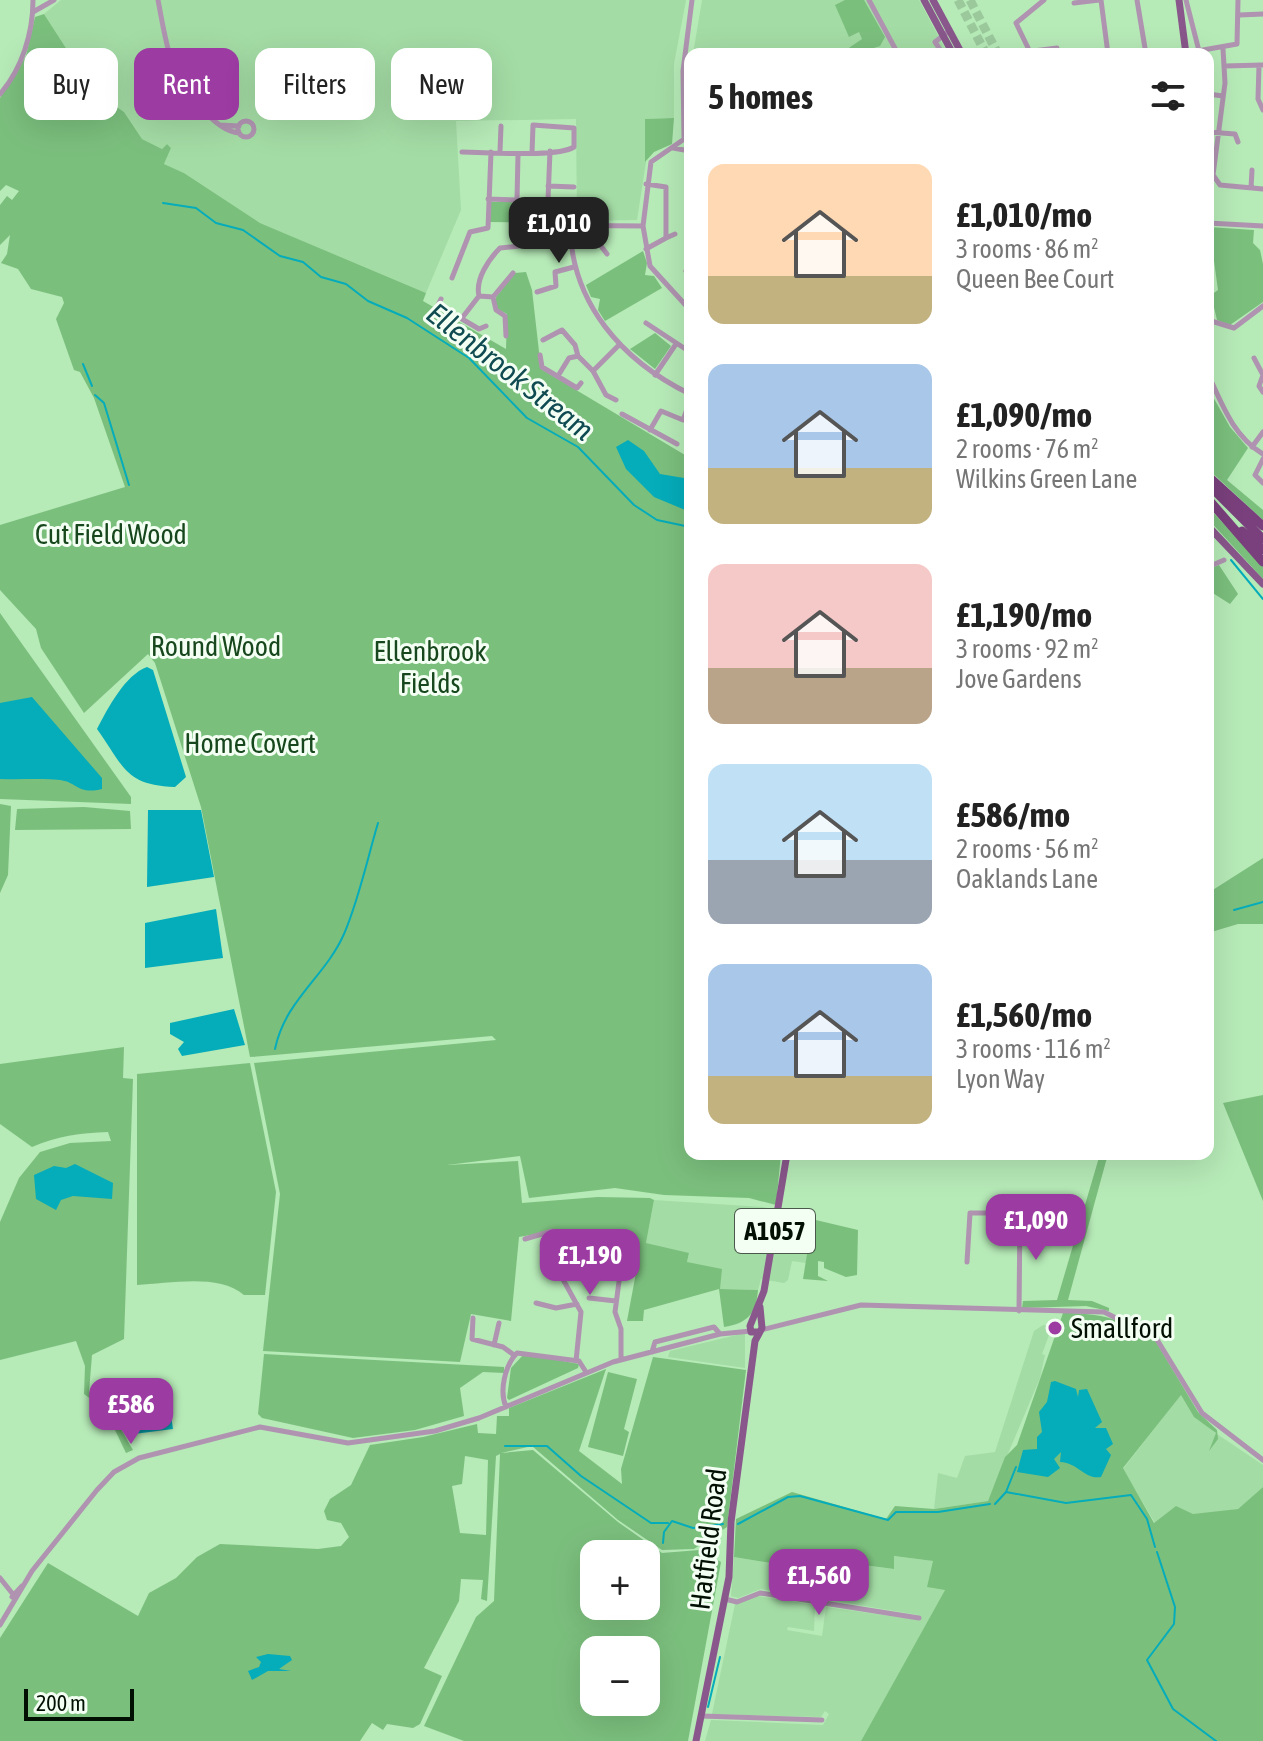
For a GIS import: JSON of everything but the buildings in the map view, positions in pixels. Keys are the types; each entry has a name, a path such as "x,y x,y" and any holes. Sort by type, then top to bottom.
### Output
{"highway":[{"path":"1214,481 1263,526"},
{"path":"1214,490 1263,539"},
{"path":"1214,505 1263,550"},
{"path":"1214,507 1263,562"}],"main road":[{"path":"924,0 957,48"},
{"path":"1179,0 1185,48"},
{"path":"934,4 951,48"},
{"path":"1214,532 1263,584"},
{"name":"Hatfield Road","path":"696,1741 725,1599 731,1522 757,1328 780,1210 786,1160"}],"street":[{"path":"0,94 16,72 33,12 33,0"},
{"path":"33,12 54,0"},
{"path":"158,0 176,69 219,125 239,129"},
{"path":"686,48 692,0"},
{"path":"869,0 895,48"},
{"path":"1030,48 1016,26 1044,0"},
{"path":"1074,3 1100,0 1107,48"},
{"path":"1137,0 1145,48"},
{"path":"1186,0 1198,48"},
{"path":"1214,50 1237,44 1238,0"},
{"path":"1239,15 1263,14"},
{"path":"939,48 935,42 946,33"},
{"path":"1048,40 1053,48"},
{"path":"1214,155 1223,96 1223,49"},
{"path":"684,63 684,98"},
{"path":"1225,66 1261,65 1258,99 1263,110"},
{"path":"1214,95 1223,96"},
{"path":"462,152 518,154 532,153 550,151 574,147 574,128 560,124 529,125 532,153"},
{"path":"500,151 501,126"},
{"path":"1214,132 1235,134 1238,142"},
{"path":"684,138 651,162 643,226 652,270 684,304"},
{"path":"672,148 684,150"},
{"path":"547,224 550,151"},
{"path":"452,278 470,232 488,228 491,152"},
{"path":"517,200 518,154"},
{"path":"1251,188 1252,170"},
{"path":"1214,177 1220,185 1263,189"},
{"path":"646,184 673,189"},
{"path":"548,186 574,187"},
{"path":"666,187 666,238"},
{"path":"488,199 547,201"},
{"path":"1214,222 1263,226"},
{"path":"479,296 475,287 490,258 500,248 521,245 524,227 547,224 643,226"},
{"path":"570,225 574,267 596,315 619,345 655,375 684,391"},
{"path":"598,226 598,242 607,254"},
{"path":"646,249 675,234"},
{"path":"537,292 556,286 555,272 574,267"},
{"path":"506,336 506,319 494,308 493,297 513,273"},
{"path":"479,296 493,297"},
{"path":"462,318 479,296"},
{"path":"441,299 438,305 479,329 486,326"},
{"path":"1214,322 1234,328 1263,306"},
{"path":"646,323 684,349"},
{"path":"543,340 562,330 575,345 578,356 593,371 605,394 616,400"},
{"path":"655,375 676,344"},
{"path":"593,371 619,345"},
{"path":"540,355 542,367 577,388 581,383"},
{"path":"558,376 569,358 578,356"},
{"path":"1254,358 1263,375 1259,386 1263,392"},
{"path":"1214,387 1227,415 1263,457 1255,475 1263,483"},
{"path":"650,430 661,411 683,420"},
{"path":"622,414 677,444"},
{"path":"1252,447 1263,432"},
{"path":"1214,564 1224,560"},
{"path":"967,1262 970,1213 1020,1213 1019,1311"},
{"path":"525,1239 552,1231 561,1233 563,1241 555,1262 557,1273 582,1317 576,1361"},
{"path":"557,1273 572,1261 572,1242 589,1240"},
{"path":"598,1265 621,1262 616,1301 621,1360"},
{"path":"589,1298 616,1301"},
{"path":"536,1303 556,1308 577,1304"},
{"path":"0,1625 15,1595 108,1477 139,1458 260,1427 340,1442 371,1442 460,1425 586,1372 652,1352 655,1342 716,1327 720,1334 757,1328 861,1305 999,1312 1060,1309 1104,1312 1151,1333 1163,1346 1202,1413 1263,1460"},
{"path":"473,1318 470,1336 514,1355 524,1352 576,1361 586,1372"},
{"path":"494,1345 499,1323"},
{"path":"506,1407 503,1391 514,1355"},
{"path":"0,1578 15,1595"},
{"path":"725,1599 737,1602 760,1593 919,1618"},
{"path":"701,1716 822,1720"}],"shaded area":[{"path":"61,0 686,0 674,64 674,118 645,119 646,162 637,220 577,221 576,119 456,121 461,210 426,293 260,223 184,173 164,164 171,148 167,144 162,149 142,139 118,108 118,48 66,48 44,14"},
{"path":"702,0 919,0 945,48 694,48"},
{"path":"654,1200 763,1207 813,1219 806,1263 792,1261 788,1280 784,1283 761,1279 758,1290 719,1289 687,1262 689,1254 646,1243"},
{"path":"1043,1325 1052,1327 1042,1354 1045,1355 1040,1378 988,1501 934,1509 938,1473 957,1478 965,1456 995,1452 1034,1331"},
{"path":"745,1333 745,1368 668,1357 670,1351"},
{"path":"1181,1394 1214,1432 1263,1465 1263,1487 1238,1509 1155,1523 1123,1469"},
{"path":"786,1555 893,1569 893,1556 933,1561 945,1590 861,1741 705,1741 711,1720 823,1725 829,1714 825,1711 821,1717 712,1714 735,1604 758,1596 815,1605 814,1631 788,1627 787,1630 822,1636 826,1607 919,1620 919,1615 761,1589 738,1598 731,1596 734,1557 783,1565"}],"green space":[{"path":"845,0 864,0 885,37 880,46 849,48 862,39 859,32 849,37 835,5"},
{"name":"Ellenbrook Fields","path":"44,14 66,48 28,48 35,17"},
{"name":"Ellenbrook Fields","path":"24,59 24,120 118,120 118,108 142,139 162,149 167,144 171,148 164,164 184,173 260,223 426,293 423,301 506,349 507,314 496,308 496,297 515,273 526,272 532,290 541,369 684,454 684,1160 780,1160 776,1205 749,1198 664,1195 615,1188 529,1198 520,1156 447,1165 518,1161 522,1203 598,1197 654,1200 646,1243 689,1253 687,1262 722,1269 720,1289 758,1290 753,1311 745,1320 724,1327 719,1289 644,1310 643,1321 627,1321 638,1262 625,1259 591,1262 594,1240 577,1238 568,1244 569,1260 560,1269 558,1258 565,1237 559,1230 519,1237 511,1321 471,1314 460,1362 263,1351 280,1194 254,1063 496,1040 492,1036 250,1057 201,807 155,663 148,654 84,713 41,648 36,629 0,590 0,525 125,487 94,398 80,372 74,370 56,319 64,303 62,297 31,289 18,269 1,263 7,254 10,235 0,245 0,205 7,196 12,200 19,191 6,185 0,191 0,98"},
{"path":"674,118 672,144 654,152 645,162 645,119"},
{"path":"490,202 545,202 544,223 490,222"},
{"path":"1214,227 1254,230 1253,243 1260,250 1263,264 1263,302 1230,325 1217,320 1214,293 1218,290"},
{"path":"643,251 647,263 645,275 654,276 662,288 605,321 598,310 600,299 591,297 586,285"},
{"path":"655,333 671,346 655,369 630,349"},
{"path":"1214,399 1230,427 1248,448 1227,480 1263,510 1263,520 1214,475"},
{"path":"1214,513 1263,566 1263,579 1214,526"},
{"path":"1219,565 1238,594 1230,604 1214,594 1214,567"},
{"path":"0,613 131,797 131,804 0,799"},
{"path":"0,804 11,806 8,875 0,893"},
{"path":"84,807 130,811 131,829 15,830 17,809"},
{"path":"1263,858 1263,924 1238,924 1214,931 1214,889"},
{"path":"124,1047 123,1078 133,1079 124,1339 92,1355 89,1392 117,1398 119,1426 133,1450 126,1453 115,1430 110,1401 92,1400 84,1394 85,1366 76,1341 0,1360 0,1222 19,1178 40,1152 70,1143 111,1141 108,1132 88,1133 32,1147 0,1124 0,1064"},
{"path":"250,1063 276,1192 265,1295 244,1295 233,1288 207,1282 137,1285 137,1074"},
{"path":"1263,1095 1263,1201 1223,1103"},
{"path":"1098,1160 1106,1160 1068,1300 1092,1301 1109,1308 1109,1311 1086,1306 1022,1308 1023,1301 1057,1300"},
{"path":"782,1212 858,1230 857,1275 846,1277 824,1268 824,1262 818,1261 818,1276 828,1281 803,1279 808,1248 793,1243 794,1224 780,1221"},
{"path":"1063,1313 1112,1319 1146,1334 1156,1342 1198,1412 1217,1430 1218,1439 1209,1451 1216,1433 1194,1417 1181,1395 1123,1468 1154,1523 1176,1506 1193,1514 1238,1509 1263,1487 1263,1741 861,1741 945,1590 927,1587 933,1561 894,1556 894,1569 786,1555 783,1565 734,1557 736,1519 792,1492 886,1519 895,1506 934,1509 988,1501 1005,1457 1017,1445"},
{"path":"264,1354 504,1367 504,1373 483,1372 460,1388 464,1416 415,1430 353,1438 262,1418 258,1414"},
{"path":"524,1354 579,1364 578,1368 509,1400 511,1368"},
{"path":"653,1357 746,1370 727,1527 694,1549 662,1550 660,1540 647,1540 618,1520 532,1446 501,1453 533,1450 618,1522 644,1540 580,1540 580,1620 660,1620 660,1552 699,1550 721,1562 688,1741 464,1741 424,1726 476,1617 494,1601 500,1454 496,1456 487,1601 481,1599 483,1580 461,1579 459,1601 424,1668 442,1676 420,1724 413,1728 387,1724 383,1730 372,1723 360,1741 0,1741 0,1638 48,1563 138,1616 149,1593 176,1578 197,1557 220,1544 318,1549 341,1546 349,1537 341,1523 327,1520 324,1511 330,1499 351,1485 370,1445 477,1424 478,1433 496,1434 497,1416 509,1416 509,1408 606,1369 579,1451 622,1484 621,1469","holes":["465,1456 488,1460 486,1535 460,1533 452,1486 462,1484"]},
{"path":"608,1372 637,1379 624,1429 629,1432 623,1456 588,1447"}],"water":[{"path":"628,440 644,451 660,474 684,478 684,510 654,497 626,469 616,447"},
{"path":"147,667 153,670 186,777 175,787 135,778 120,764 97,729 124,685"},
{"path":"32,697 102,778 102,789 83,789 60,780 0,779 0,703"},
{"path":"148,810 201,810 214,877 147,887"},
{"path":"216,909 223,958 145,968 145,923"},
{"path":"234,1009 245,1045 182,1056 178,1049 184,1042 170,1034 170,1023"},
{"path":"75,1164 113,1183 112,1199 73,1196 61,1200 56,1210 36,1199 34,1175 54,1166 66,1168"},
{"path":"1051,1382 1076,1389 1078,1397 1079,1390 1087,1389 1102,1422 1095,1428 1106,1428 1113,1444 1106,1449 1111,1455 1101,1477 1090,1476 1060,1462 1061,1452 1054,1459 1060,1468 1048,1477 1017,1472 1023,1450 1037,1449 1037,1437 1042,1432 1039,1412 1047,1402"},
{"path":"163,1411 171,1415 173,1429 134,1434 131,1418"},
{"path":"268,1654 290,1656 292,1660 279,1669 291,1671 268,1671 252,1680 248,1671 259,1667 261,1662 256,1657"}],"waterway":[{"name":"Ellenbrook Stream","path":"163,203 196,208 216,223 243,230 280,256 303,262 321,277 346,284 368,301 407,318 469,358 527,418 578,447 634,505 657,520 684,526"},
{"path":"83,364 92,386"},
{"path":"95,395 104,403 129,485"},
{"path":"1231,560 1263,599"},
{"path":"275,1049 287,1016 327,963 344,934 378,823"},
{"path":"1234,910 1263,902"},
{"path":"505,1446 547,1446 581,1476 651,1523 668,1523"},
{"path":"995,1504 1006,1492 1016,1467"},
{"path":"1006,1492 1066,1503 1131,1495 1147,1519 1155,1547"},
{"path":"738,1524 788,1497 800,1496 888,1520 896,1512 938,1512 990,1504"},
{"path":"663,1543 664,1532 672,1521 693,1528 723,1524"},
{"path":"1157,1552 1175,1607 1174,1624 1147,1660 1173,1709 1216,1741"},
{"path":"708,1707 720,1657"}],"tunnel":[{"path":"958,0 983,48"},
{"path":"970,0 995,48"}],"place":[{"name":"Smallford","path":"1055,1328"}],"park label":[{"name":"Cut Field Wood","path":"111,534"},
{"name":"Round Wood","path":"216,646"},
{"name":"Home Covert","path":"250,743"}]}
